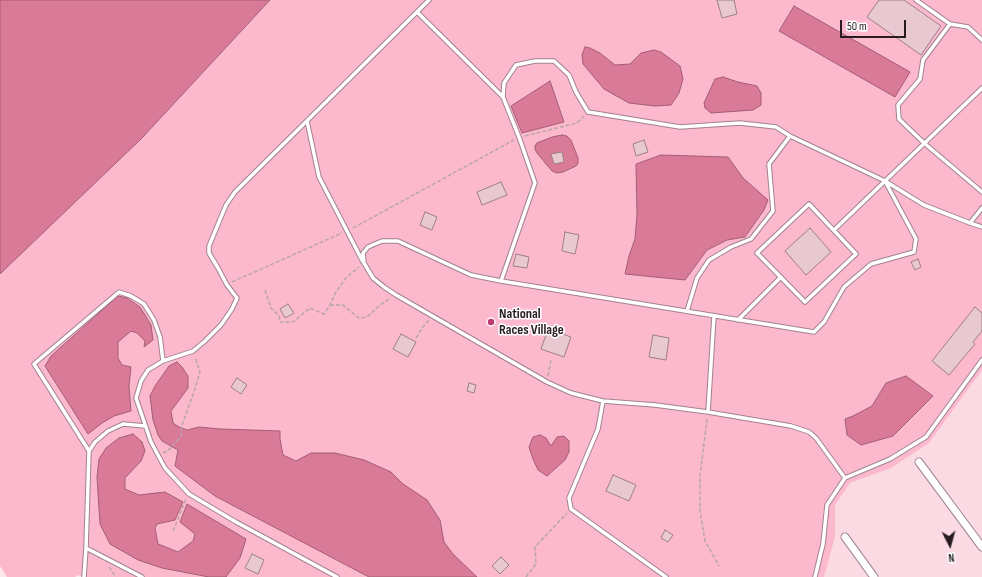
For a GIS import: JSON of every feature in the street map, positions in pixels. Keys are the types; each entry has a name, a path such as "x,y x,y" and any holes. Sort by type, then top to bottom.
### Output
{"street":[{"path":"919,462 982,547"},
{"path":"844,537 874,577"}],"lane":[{"path":"337,577 236,522 189,494 165,468 151,442 136,398 141,381 148,370 163,361 193,351 221,325 232,310 237,298 227,285 209,253 209,246 226,205 235,192 429,0"},
{"path":"916,0 950,24 968,27 982,40"},
{"path":"417,12 503,97 519,137 535,184 501,281"},
{"path":"950,24 923,60 920,79 898,105 899,119 924,144 982,192"},
{"path":"503,97 504,83 516,65 535,61 554,62 569,75 576,92 588,112 680,126 740,123 776,127 790,136 885,181 924,205 970,223 982,226"},
{"path":"834,230 982,88"},
{"path":"307,121 319,177 346,231 373,278 396,295 546,382 571,393 603,401 655,405 708,412 791,426 809,432 816,438 845,478"},
{"path":"687,311 696,278 709,260 731,247 751,239 773,211 769,164 790,136"},
{"path":"364,263 363,253 368,247 382,241 398,241 471,275 814,332 824,322 844,287 871,264 914,252 916,239 885,181"},
{"path":"809,204 834,230 856,254 805,302 758,253 809,204"},
{"path":"970,223 982,208"},
{"path":"738,320 781,277"},
{"path":"89,451 34,364 118,292 131,296 144,304 154,320 160,338 163,361"},
{"path":"708,412 714,316"},
{"path":"815,577 823,544 827,505 845,478 890,459 926,438 982,360"},
{"path":"603,401 598,429 569,498 571,509 666,577"},
{"path":"84,577 89,451 95,442 108,431 123,424 145,426"},
{"path":"86,548 142,577"}],"path":[{"path":"227,285 346,231 519,137 577,123 588,112"},
{"path":"265,290 271,308 279,316 280,322 293,322 310,308 324,314 336,292 346,278 364,263"},
{"path":"330,304 343,305 359,318 366,317 380,305 396,295"},
{"path":"416,338 422,328 433,316"},
{"path":"170,449 181,436 182,425 200,372 193,351"},
{"path":"546,382 551,360"},
{"path":"708,412 700,476 700,511 705,541 719,566"},
{"path":"173,531 189,494"},
{"path":"526,577 536,564 535,547 571,509"}],"shaded area":[{"path":"0,0 270,0 141,139 0,274"},
{"name":"National Races Village","path":"270,0 982,0 982,370 929,443 891,468 850,483 835,505 835,537 824,577 84,577 78,575 75,577 7,577 0,566 0,274 141,139"},
{"path":"794,6 910,72 895,97 779,31"},
{"path":"585,47 600,53 615,65 630,64 641,53 654,50 661,52 680,66 683,79 679,93 671,105 655,106 629,103 604,89 583,64 582,55"},
{"path":"723,77 757,86 761,93 761,105 753,110 711,113 705,108 704,103 715,79"},
{"path":"550,81 564,122 522,133 511,106"},
{"path":"562,135 567,136 571,140 578,158 578,163 576,166 557,173 552,171 537,153 535,146 537,143"},
{"path":"661,155 728,157 743,178 768,200 764,210 745,237 727,240 707,250 685,280 625,274 635,239 637,214 636,164"},
{"path":"118,296 127,298 140,307 151,325 153,340 144,347 145,341 137,333 131,331 118,342 118,358 122,365 131,367 129,386 131,411 114,416 88,434 45,366 51,356"},
{"path":"177,362 188,376 188,388 171,411 173,423 187,430 199,427 280,431 283,455 296,461 311,453 335,453 364,460 391,472 403,484 427,500 440,520 444,542 453,554 477,577 369,577 215,496 175,466 178,450 162,441 158,435 153,420 150,396 169,366"},
{"path":"982,370 982,577 824,577 835,537 835,505 850,483 891,468 929,443"},
{"path":"906,376 933,396 893,436 861,445 847,435 845,419 872,406 886,383"},
{"path":"133,434 142,442 145,451 141,461 125,478 125,489 139,495 165,492 183,502 175,520 157,524 155,528 158,544 178,552 193,541 195,534 180,522 187,504 246,539 240,558 226,577 209,577 162,568 138,560 110,544 100,524 97,477 99,459 106,448 119,438"},
{"path":"540,435 546,438 551,446 557,437 564,436 569,441 569,452 565,460 547,476 538,470 529,447 533,437"}],"building":[{"path":"717,0 734,0 737,14 722,18"},
{"path":"879,0 904,0 941,26 921,55 867,17"},
{"path":"644,140 648,152 636,156 633,144"},
{"path":"562,152 564,162 554,164 551,154"},
{"path":"501,182 507,195 482,205 477,192"},
{"path":"425,212 437,217 432,230 420,225"},
{"path":"810,228 831,252 806,275 785,251"},
{"path":"565,232 579,235 575,254 562,251"},
{"path":"516,254 529,257 527,268 513,266"},
{"path":"918,259 921,267 915,270 911,262"},
{"path":"288,304 294,313 285,318 280,309"},
{"path":"975,307 982,313 982,331 973,342 975,344 949,375 932,361"},
{"path":"548,329 571,337 564,357 541,349"},
{"path":"401,334 416,342 408,357 393,349"},
{"path":"653,335 669,338 666,360 649,357"},
{"path":"237,378 247,385 241,394 231,387"},
{"path":"469,383 476,385 474,393 467,391"},
{"path":"613,475 636,485 629,501 606,491"},
{"path":"665,530 673,535 668,542 661,538"},
{"path":"252,554 264,560 258,574 245,568"},
{"path":"501,557 509,565 500,574 492,566"}],"place":[{"name":"National Races Village","path":"491,322"}]}
